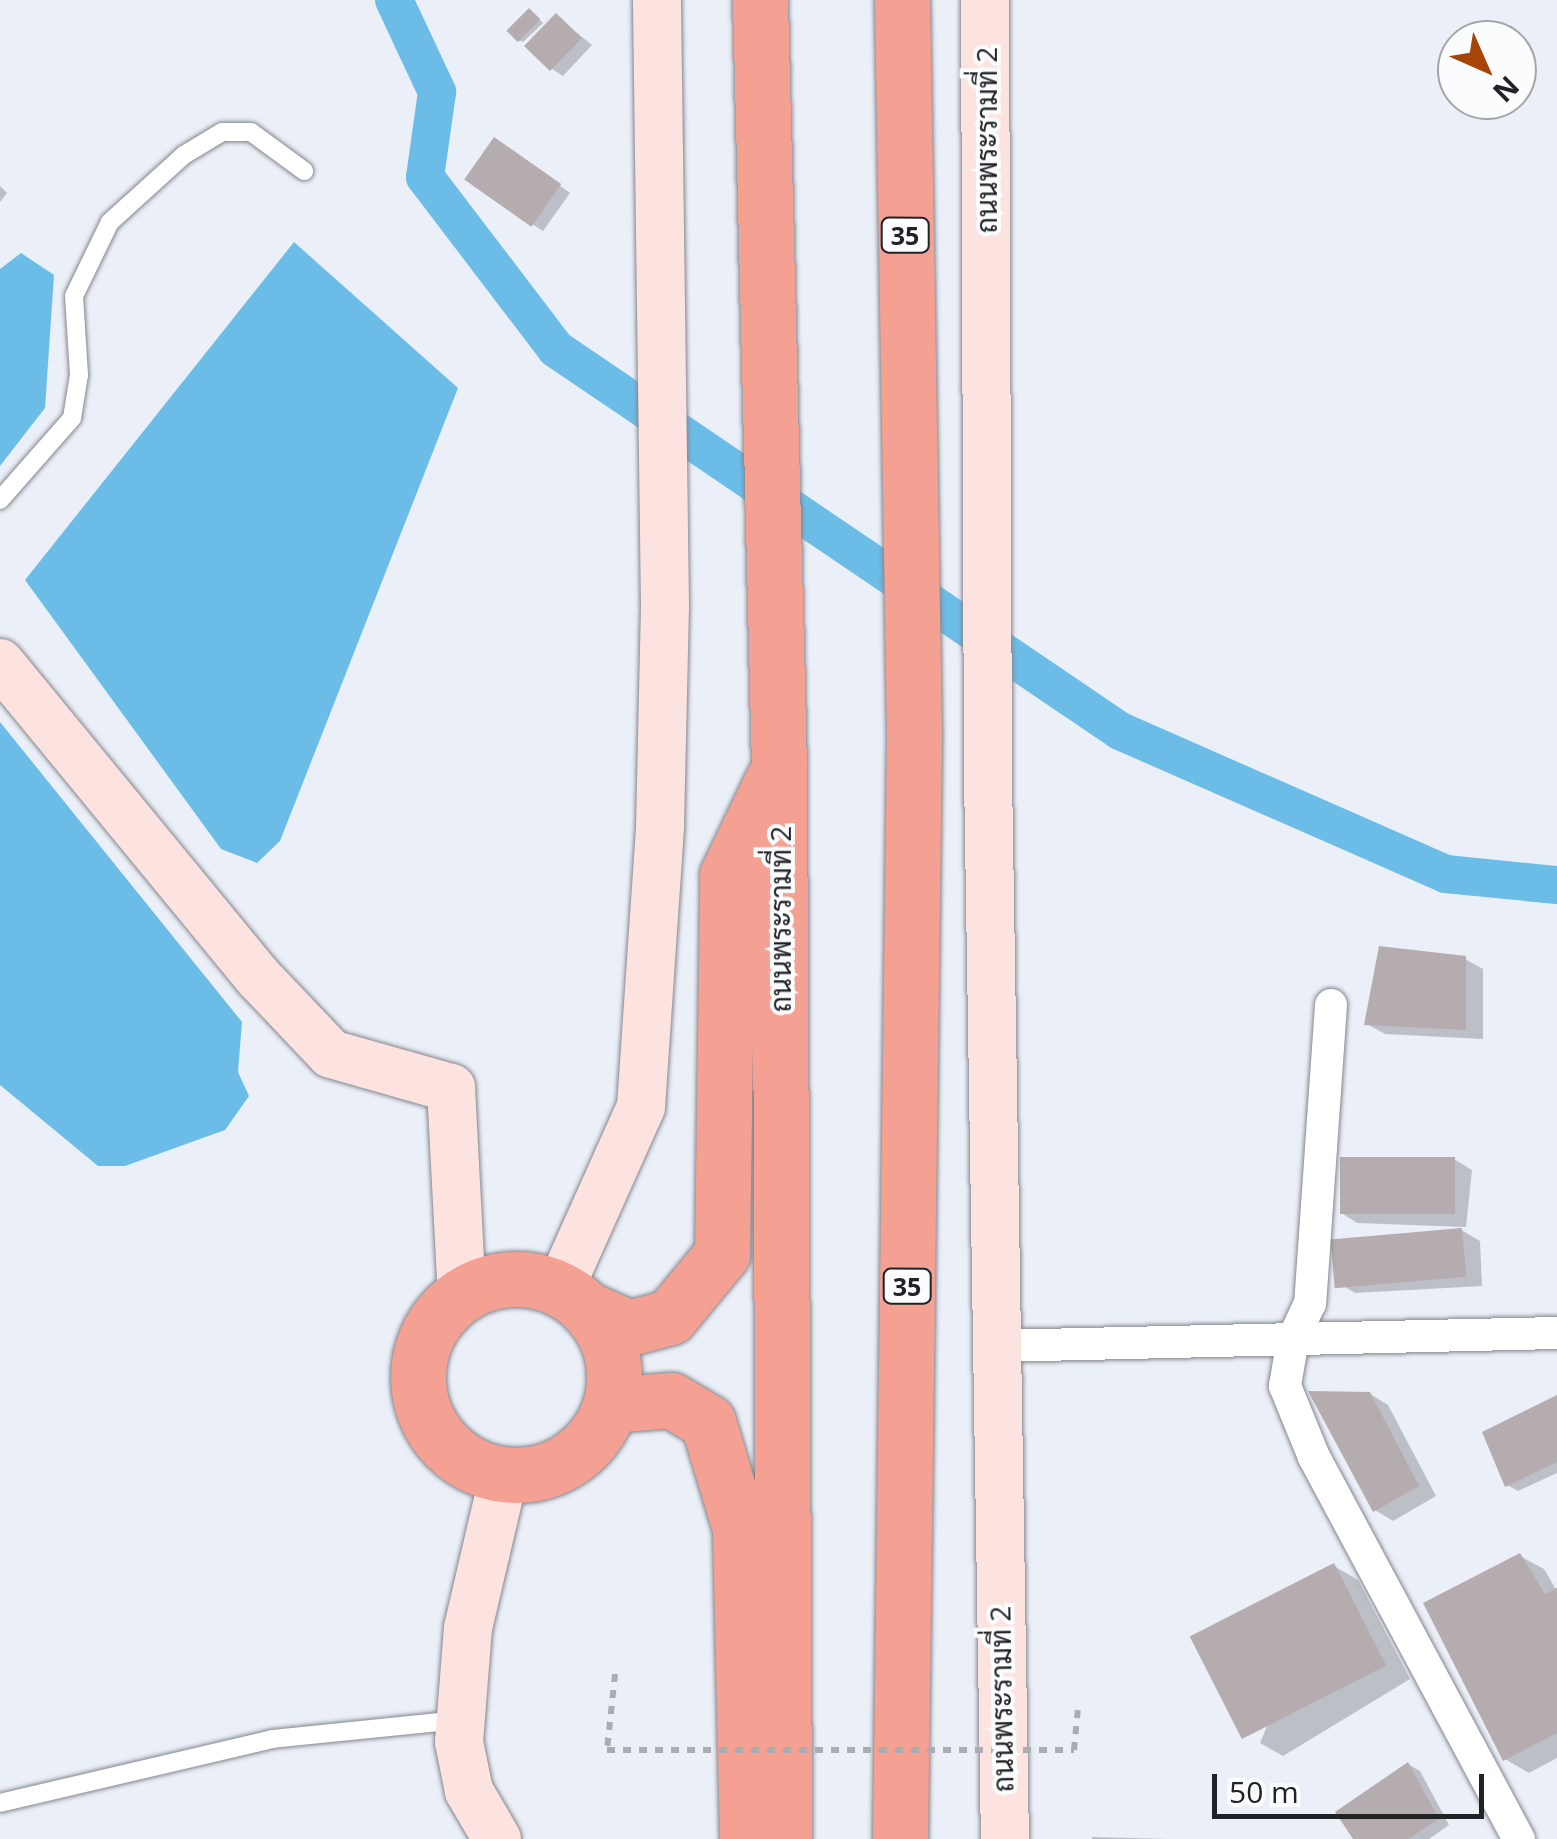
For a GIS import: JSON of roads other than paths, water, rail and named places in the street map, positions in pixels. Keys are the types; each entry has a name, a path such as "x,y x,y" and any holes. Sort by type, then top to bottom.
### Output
{"highway":[{"name":"ถนนพระรามที่ 2","path":"760,0 779,767 784,1839"},
{"name":"35","path":"900,1839 914,734 902,0"},
{"path":"574,1298 606,1337 614,1370 610,1404 595,1435 570,1459 538,1472 504,1474 471,1465 444,1445 425,1416 417,1383 422,1349 437,1318 462,1295 493,1281 527,1279 574,1298 630,1328 670,1317 722,1254 727,875 779,767"},
{"path":"610,1404 671,1400 708,1422 740,1529 746,1839"}],"main road":[{"path":"574,1298 641,1107 660,826 664,516 657,0"},
{"name":"ถนนพระรามที่ 2","path":"985,0 988,774 1004,1839"},
{"path":"0,662 258,977 330,1054 451,1088 462,1295"},
{"path":"497,1839 469,1790 460,1720 468,1628 504,1474"}],"street":[{"path":"1331,1005 1310,1303 1294,1339 1284,1386 1314,1456 1519,1839"},
{"path":"997,1346 1557,1333"}],"lane":[{"path":"0,500 72,418 79,375 74,296 110,222 168,168 222,132 250,132 304,170"},
{"path":"0,1804 272,1739 460,1720"}],"water":[{"path":"294,242 458,388 280,841 257,863 221,849 25,580"},
{"path":"21,253 54,275 45,408 0,466 0,269"},
{"path":"0,722 242,1022 238,1072 249,1096 225,1130 125,1166 98,1166 0,1085"}],"waterway":[{"path":"394,0 437,92 425,177 556,349 1120,731 1446,874 1557,885"}]}
